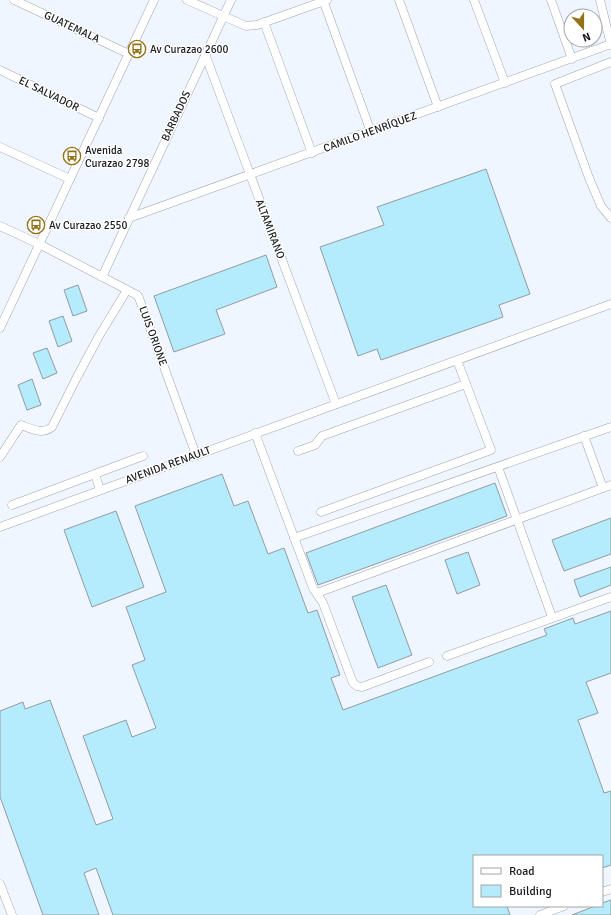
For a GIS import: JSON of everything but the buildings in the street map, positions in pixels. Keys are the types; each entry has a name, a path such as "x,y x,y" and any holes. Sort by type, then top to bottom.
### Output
{"street":[{"name":"GUATEMALA","path":"14,0 129,54"},
{"path":"0,328 154,0"},
{"path":"187,0 246,26 257,25 325,0 371,132"},
{"name":"BARBADOS","path":"102,276 231,0"},
{"path":"399,0 438,107"},
{"path":"474,0 505,83"},
{"path":"550,0 572,59"},
{"path":"600,0 611,44"},
{"path":"264,22 312,153"},
{"name":"CAMILO HENRÍQUEZ","path":"129,218 250,176 611,44"},
{"name":"ALTAMIRANO","path":"205,54 336,404"},
{"path":"611,62 556,84 600,206 611,218"},
{"name":"EL SALVADOR","path":"0,70 99,118"},
{"path":"0,147 70,179"},
{"name":"LUIS ORIONE","path":"0,226 39,244 137,295 196,455"},
{"path":"0,457 20,425 39,431 48,430 52,427 76,377 127,290"},
{"name":"AVENIDA RENAULT","path":"0,527 611,304"},
{"path":"321,512 491,450 457,360"},
{"path":"298,451 315,445 322,436 466,384"},
{"path":"294,538 611,427"},
{"path":"255,434 313,588 323,603 353,683 362,687 429,662"},
{"path":"317,593 607,487 584,436"},
{"path":"12,505 143,456"},
{"path":"498,467 552,617"},
{"path":"95,474 100,490"},
{"path":"447,656 611,597"},
{"path":"0,884 12,915"},
{"path":"540,915 561,907"}],"place":[{"name":"Av Curazao 2600","path":"137,49"},
{"name":"Avenida Curazao 2798","path":"72,156"},
{"name":"Av Curazao 2550","path":"36,225"}]}
